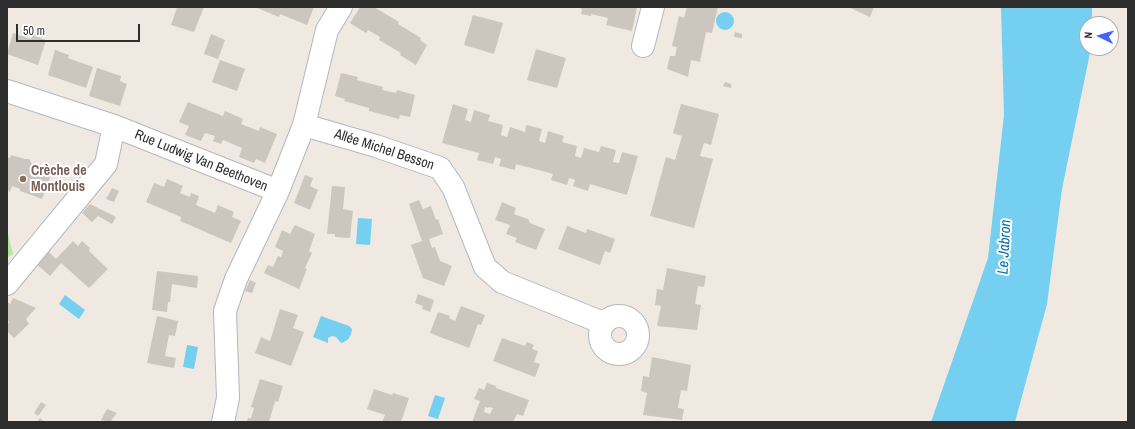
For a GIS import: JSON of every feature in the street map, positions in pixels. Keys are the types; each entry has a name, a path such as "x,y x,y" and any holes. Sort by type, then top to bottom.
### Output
{"street":[{"path":"278,191 304,124 327,30 341,7"},
{"path":"643,46 653,7"},
{"name":"Rue Ludwig Van Beethoven","path":"7,91 114,126 278,191 236,279 225,311 228,398 223,422"},
{"name":"Allée Michel Besson","path":"304,124 376,146 440,168 453,187 485,267 502,282 603,323"},
{"path":"7,284 106,164 114,126"}],"green space":[{"path":"7,230 13,254 7,258"}],"water":[{"name":"Le Jabron","path":"1001,7 1092,7 1092,16 1079,16 1079,56 1089,56 1062,189 1047,304 1015,422 931,422 988,258 1004,115"},
{"path":"725,12 731,15 734,21 731,27 725,30 719,27 716,21 719,15"},
{"path":"358,218 372,219 370,245 356,244"},
{"path":"65,295 85,310 79,319 59,304"},
{"path":"321,316 349,326 352,329 349,338 341,343 336,337 332,336 328,338 328,343 313,337"},
{"path":"187,345 198,347 194,369 183,367"},
{"path":"435,395 445,398 438,419 428,416"}],"building":[{"path":"177,7 204,7 194,32 171,25"},
{"path":"255,7 314,7 307,25 280,14 279,17"},
{"path":"360,7 374,7 399,22 398,24 421,38 420,40 427,45 416,65 400,55 401,53 379,40 380,37 368,30 366,33 350,23"},
{"path":"578,7 637,7 632,31 606,25 608,18 591,14 591,16 581,14 582,9"},
{"path":"687,7 718,7 712,33 706,32 700,62 691,60 688,77 667,69 670,56 675,56 677,47 672,46 679,16 684,18"},
{"path":"848,7 874,7 870,17"},
{"path":"473,15 503,23 494,54 464,45"},
{"path":"735,32 742,34 742,38 734,37"},
{"path":"13,33 31,39 33,35 46,40 38,65 7,54"},
{"path":"211,34 225,40 218,59 204,54"},
{"path":"536,49 566,58 557,88 527,80"},
{"path":"55,50 69,55 68,58 93,67 86,88 48,75"},
{"path":"220,60 245,69 237,91 212,82"},
{"path":"97,68 121,76 120,81 127,84 120,106 89,96"},
{"path":"341,73 358,77 357,80 383,87 382,90 396,93 397,90 415,95 410,117 400,115 399,119 369,111 369,108 344,101 345,99 335,96"},
{"path":"725,82 731,84 731,88 723,86"},
{"path":"188,102 223,116 225,111 243,119 241,124 259,131 260,127 277,134 265,163 256,159 254,163 239,157 242,148 223,140 221,144 213,141 215,136 205,133 201,141 185,135 189,126 179,122"},
{"path":"453,104 468,109 465,120 471,122 474,110 490,115 488,121 503,125 501,135 507,137 510,127 525,132 526,125 542,129 539,141 545,143 548,131 564,136 562,142 577,146 575,156 581,158 584,148 599,152 601,146 616,150 613,162 619,163 622,152 638,156 627,195 590,184 588,191 573,186 575,180 569,178 567,185 551,180 553,174 516,164 515,170 499,166 501,159 495,157 493,164 477,160 479,153 442,143"},
{"path":"681,104 719,114 711,145 704,143 700,156 713,159 694,228 650,216 666,157 675,160 682,136 673,133"},
{"path":"11,155 29,159 32,164 38,166 39,164 53,169 42,199 20,191 20,189 12,186 10,192 7,189 7,157 10,158"},
{"path":"305,175 313,178 310,186 318,190 310,210 294,203"},
{"path":"167,179 183,186 180,193 190,197 191,193 199,196 196,205 215,213 218,205 234,212 232,217 241,221 231,243 180,221 181,217 146,202 154,183 164,187"},
{"path":"332,186 345,187 343,209 353,211 350,238 335,237 335,234 327,234"},
{"path":"112,188 119,191 114,202 106,199"},
{"path":"419,200 423,209 431,206 436,220 438,219 443,234 429,239 432,248 435,247 440,261 452,266 444,286 423,278 411,245 422,241 409,204"},
{"path":"502,202 516,208 514,214 528,219 530,223 545,229 536,250 515,242 517,238 506,234 510,225 495,220"},
{"path":"90,204 116,217 112,224 98,216 92,222 82,213"},
{"path":"295,225 315,234 309,251 312,253 305,268 307,269 299,289 264,273 268,265 273,267 278,256 281,257 283,251 275,247 282,230 290,234"},
{"path":"567,226 586,233 587,229 615,239 610,253 605,251 600,265 558,249"},
{"path":"73,241 78,246 82,241 90,248 89,251 108,269 89,288 61,263 50,276 35,263 47,250 56,259"},
{"path":"667,268 706,276 704,287 698,286 695,304 701,305 697,330 657,326 661,306 655,305 657,289 663,290"},
{"path":"157,271 198,276 197,288 172,284 167,312 152,310"},
{"path":"250,280 256,283 252,293 245,291"},
{"path":"418,294 434,300 430,312 422,309 423,306 415,303"},
{"path":"13,298 36,308 26,319 29,324 14,338 7,331 7,324 9,322 7,319 7,301 10,304"},
{"path":"461,306 485,315 481,325 478,324 469,348 430,333 438,312 450,316 449,318 455,321"},
{"path":"280,309 298,315 293,328 304,332 291,366 255,353 261,337 270,341"},
{"path":"157,316 178,321 175,336 169,335 165,356 176,358 174,368 147,363"},
{"path":"502,338 525,346 527,342 534,345 532,349 538,351 534,362 540,364 535,377 493,361"},
{"path":"652,357 691,365 687,391 681,390 678,408 684,409 682,420 643,415 647,393 641,391 643,376 649,377"},
{"path":"260,379 283,386 278,402 275,401 269,422 247,422 248,418 251,418 254,408 251,407"},
{"path":"487,383 496,386 496,388 529,400 523,416 517,414 513,422 472,422 480,401 474,399 479,388 484,390","holes":["485,407 493,408 490,414 484,412"]},
{"path":"374,389 392,395 393,393 409,398 401,422 382,422 385,415 367,409"},
{"path":"41,402 46,405 38,416 34,413"},
{"path":"107,409 117,413 110,422 101,420"},
{"path":"40,418 45,422 37,422"}],"place":[{"name":"Crèche de Montlouis","path":"23,179"}]}
